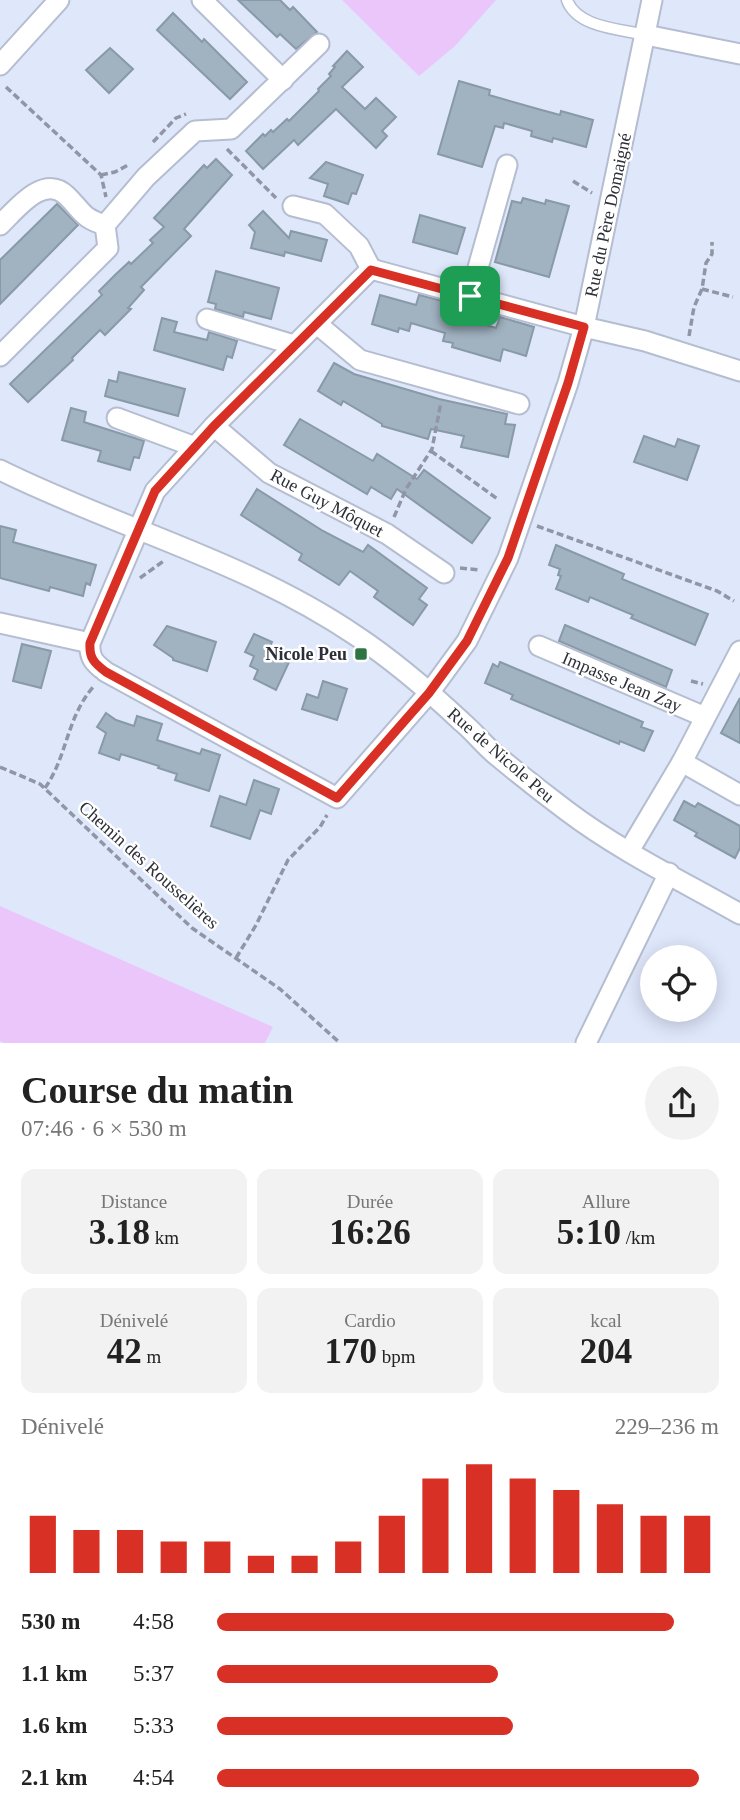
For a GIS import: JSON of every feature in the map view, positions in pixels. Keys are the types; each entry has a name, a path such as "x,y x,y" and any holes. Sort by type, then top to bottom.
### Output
{"street":[{"path":"0,65 59,0"},
{"path":"202,0 283,80"},
{"name":"Rue du Père Domaigné","path":"337,798 429,693 467,641 508,558 568,383 584,327 652,0"},
{"path":"646,35 740,54"},
{"path":"1,354 108,248 105,225 146,177 195,131 231,129 320,44"},
{"path":"470,296 508,165"},
{"path":"0,225 33,192 54,189 64,194 88,220 105,225"},
{"path":"293,206 325,214 359,246 371,270 645,341 740,371"},
{"path":"337,798 106,672 95,664 89,654 90,643 155,491 214,426 371,270"},
{"path":"207,319 295,345"},
{"path":"317,324 360,360 519,404"},
{"path":"117,418 195,447"},
{"name":"Rue Guy Môquet","path":"214,426 269,473 387,534 449,571"},
{"name":"Rue de Nicole Peu","path":"0,470 55,497 138,528 295,598 356,635 429,693 505,762 570,813 629,851 740,914"},
{"path":"0,623 90,643"},
{"name":"Impasse Jean Zay","path":"539,646 705,717"},
{"path":"629,851 682,762 740,651"},
{"path":"682,762 740,795"},
{"path":"586,1043 669,873"}],"lane":[{"path":"567,0 570,8 583,19 646,35"}],"path":[{"path":"6,88 102,175 110,205"},
{"path":"148,147 181,114 188,114 194,119"},
{"path":"221,142 277,198 293,206"},
{"path":"102,175 115,172 133,161"},
{"path":"687,345 706,263 712,254 712,242"},
{"path":"702,289 733,297"},
{"path":"390,525 406,489 430,451 443,393"},
{"path":"430,451 499,500"},
{"path":"537,526 717,591 734,601"},
{"path":"135,582 169,558"},
{"path":"449,571 478,570 498,579"},
{"path":"45,789 56,772 69,726 82,699 106,672"},
{"name":"Chemin des Rousselières","path":"0,766 40,784 192,928 280,989 340,1043"},
{"path":"236,958 256,925 288,860 320,827 337,798"}],"shaded area":[{"path":"342,0 496,0 455,46 419,76"},
{"path":"0,906 273,1027 265,1043 4,1043 0,1041"}],"building":[{"path":"238,0 280,0 290,10 293,7 317,32 296,49 280,34 277,37"},
{"path":"173,13 202,42 204,39 247,82 230,99 157,30"},
{"path":"110,48 133,69 109,93 86,70"},
{"path":"347,51 363,67 342,87 365,109 376,98 396,117 382,131 387,136 376,148 336,109 298,145 294,140 263,169 246,151 263,134 265,136 271,130 273,132 287,119 289,121 319,91 331,76 329,74 335,67 333,66"},
{"path":"459,81 490,90 489,95 560,115 561,111 593,120 586,147 553,138 552,142 531,136 532,131 504,123 503,128 495,126 482,167 438,154"},
{"path":"216,159 232,175 184,229 191,236 141,287 144,290 128,308 131,309 105,335 100,330 73,360 28,402 10,384 102,295 99,291 115,275 153,243 150,240 164,227 154,218 204,165 207,168"},
{"path":"326,162 363,175 356,194 352,193 348,204 324,196 328,184 310,178"},
{"path":"523,198 545,204 546,200 569,206 549,277 495,262 512,201 521,203"},
{"path":"57,204 78,225 0,304 0,260"},
{"path":"263,211 289,238 291,231 327,240 321,261 285,252 284,256 251,248 255,232 249,225"},
{"path":"420,215 465,228 457,254 413,242"},
{"path":"216,271 279,288 271,319 244,312 243,317 215,309 216,304 208,302"},
{"path":"380,295 416,305 419,295 454,304 451,315 496,328 500,317 534,327 526,356 503,349 500,361 452,347 453,343 443,341 445,333 411,323 409,331 399,328 398,332 372,324"},
{"path":"162,318 177,322 174,332 207,340 209,332 237,341 232,358 227,356 223,370 154,350"},
{"path":"334,363 354,374 439,399 507,414 505,424 515,425 508,457 461,447 464,436 431,429 428,439 382,426 343,401 341,405 318,391"},
{"path":"119,372 185,389 178,416 105,396 109,380 117,382"},
{"path":"71,408 86,412 84,422 144,441 139,458 134,457 130,470 98,461 101,451 62,440"},
{"path":"300,419 373,461 377,454 417,479 424,470 490,518 472,543 397,489 391,499 371,487 367,494 284,445"},
{"path":"644,436 675,447 678,439 699,446 687,480 634,462"},
{"path":"257,489 323,531 363,552 368,545 427,588 419,599 427,605 413,625 374,597 378,591 350,571 339,585 299,560 302,554 241,515"},
{"path":"0,526 16,530 13,542 96,565 90,585 86,583 83,596 50,587 49,591 0,578"},
{"path":"556,545 624,574 622,579 708,614 695,645 590,597 588,602 556,589 561,576 558,575 560,569 549,565"},
{"path":"565,625 672,670 666,687 559,641"},
{"path":"167,626 216,642 207,671 173,660 154,645"},
{"path":"254,634 272,642 268,650 290,660 276,690 254,679 258,670 250,666 254,656 245,652"},
{"path":"22,644 51,651 41,688 13,681"},
{"path":"500,662 643,722 641,727 653,731 644,751 620,741 619,744 511,699 513,695 485,683 493,664 498,667"},
{"path":"323,681 347,689 337,720 302,709 307,694 318,698"},
{"path":"740,698 740,743 721,733"},
{"path":"106,713 116,720 134,726 137,716 162,724 157,740 200,754 202,749 220,755 209,791 175,780 177,774 158,768 159,766 121,754 119,760 99,753 106,733 97,727"},
{"path":"254,780 279,789 271,814 260,810 250,839 211,826 220,796 246,805"},
{"path":"684,801 695,807 698,803 740,826 740,848 735,858 695,836 697,833 674,820"}],"place":[{"name":"Nicole Peu","path":"361,654"}],"route":[{"path":"371,270 470,296 584,327 568,383 508,558 467,641 429,693 337,798 95,664 89,654 90,643 155,491 214,426 371,270"}]}
